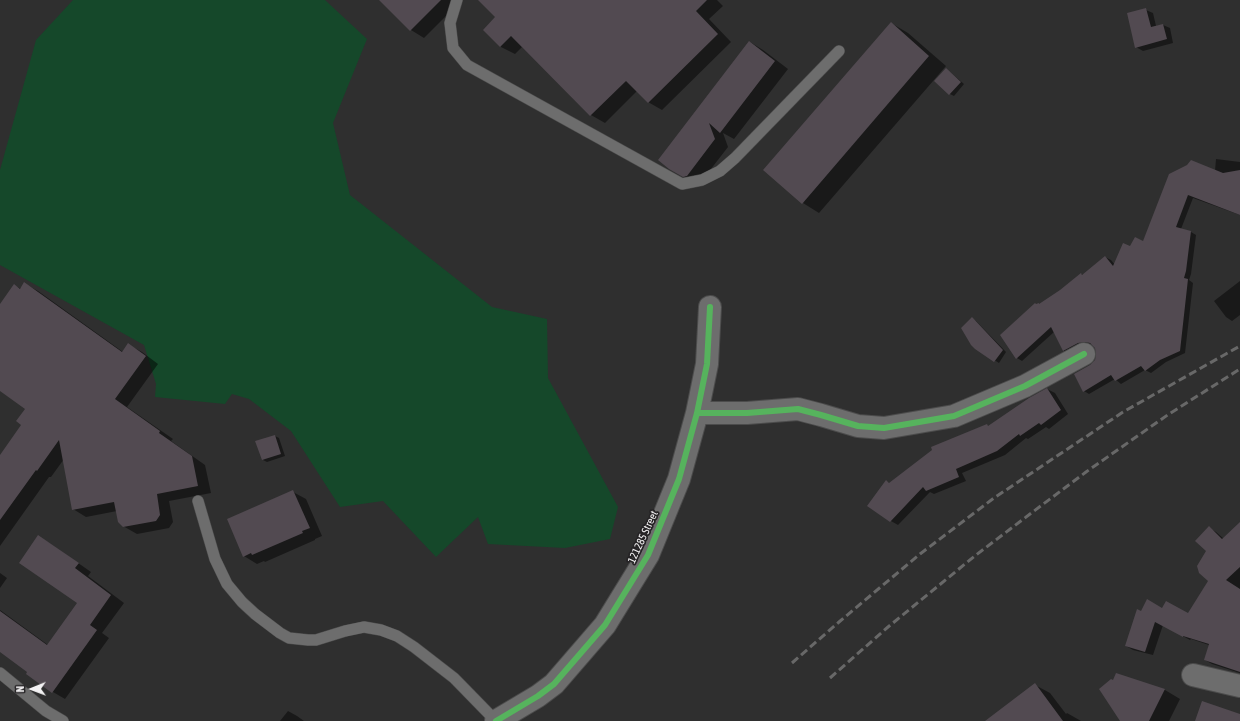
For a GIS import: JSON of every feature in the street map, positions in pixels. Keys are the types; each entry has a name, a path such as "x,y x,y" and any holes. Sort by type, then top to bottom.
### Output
{"street":[{"name":"121285 Street","path":"496,721 538,696 554,684 605,625 648,555 679,479 697,413 707,364 710,307"},
{"path":"697,413 747,413 798,409 858,426 884,428 954,416 1025,386 1084,354"},
{"path":"1193,675 1240,686"}],"lane":[{"path":"457,0 450,23 453,48 467,65 682,184 702,180 720,171 735,158 839,51"},
{"path":"198,501 215,559 227,584 242,602 255,614 289,638 316,640 345,630 364,627 381,630 397,636 414,647 454,678 496,721"},
{"path":"0,673 46,710 63,721"}],"green space":[{"path":"73,0 325,0 367,39 333,123 350,195 492,307 547,319 548,378 618,507 610,539 565,548 488,544 478,517 436,557 383,501 340,507 291,431 249,399 232,394 225,404 155,397 156,384 144,345 0,265 0,170 36,40"}],"building":[{"path":"379,0 441,0 410,31"},
{"path":"478,0 707,0 696,11 718,34 648,103 626,81 590,116 511,36 500,47 483,30 495,17"},
{"path":"1146,8 1151,27 1163,24 1167,39 1135,48 1127,13"},
{"path":"891,22 929,56 802,204 763,170"},
{"path":"749,41 775,61 720,133 709,123 715,139 687,176 683,177 669,169 658,160"},
{"path":"946,68 961,82 949,95 934,81"},
{"path":"1191,160 1223,173 1240,170 1240,215 1188,195 1176,227 1191,231 1184,278 1188,279 1180,351 1160,360 1145,371 1141,366 1115,381 1111,375 1083,392 1074,374 1090,365 1095,360 1095,348 1090,343 1078,343 1063,351 1051,327 1016,359 1000,335 1035,303 1039,304 1060,290 1081,273 1082,275 1105,256 1113,266 1123,243 1130,246 1135,237 1143,241 1169,174 1187,165"},
{"path":"24,282 122,352 128,343 146,356 115,399 192,456 198,486 157,494 160,515 156,521 123,527 118,522 114,502 72,510 59,440 0,520 0,455 21,425 16,421 25,409 0,391 0,304 14,284 20,289"},
{"path":"972,317 1003,350 994,362 971,345 961,328"},
{"path":"1047,388 1061,410 1041,425 1039,423 1020,436 1019,434 997,451 956,469 959,477 926,491 923,487 890,522 867,506 886,480 889,483 932,450 931,447 987,424 988,426 1029,398"},
{"path":"275,435 281,454 262,460 255,441"},
{"path":"293,490 310,528 302,531 303,533 252,555 251,553 243,557 227,519"},
{"path":"1240,522 1240,567 1226,580 1240,589 1240,672 1204,660 1209,644 1183,637 1155,622 1145,652 1125,646 1137,609 1141,611 1147,599 1162,608 1166,601 1188,613 1208,581 1199,573 1197,566 1206,551 1195,541 1209,526 1222,539"},
{"path":"38,535 79,563 75,568 111,595 90,625 97,630 52,693 0,652 0,611 47,645 77,603 19,563"},
{"path":"1116,673 1165,689 1149,721 1120,721 1099,689 1111,679 1113,680"},
{"path":"1035,683 1063,721 985,721"},
{"path":"1202,701 1240,714 1240,721 1195,721"}],"railway":[{"path":"792,663 920,554 994,498 1123,412 1240,346"},
{"path":"830,678 888,627 976,555 1030,514 1086,472 1169,414 1240,369"}],"cycle path":[{"path":"496,721 538,696 554,684 605,625 648,555 679,479 697,413 707,364 710,307"},
{"path":"697,413 747,413 798,409 858,426 884,428 954,416 1025,386 1084,354"}]}
